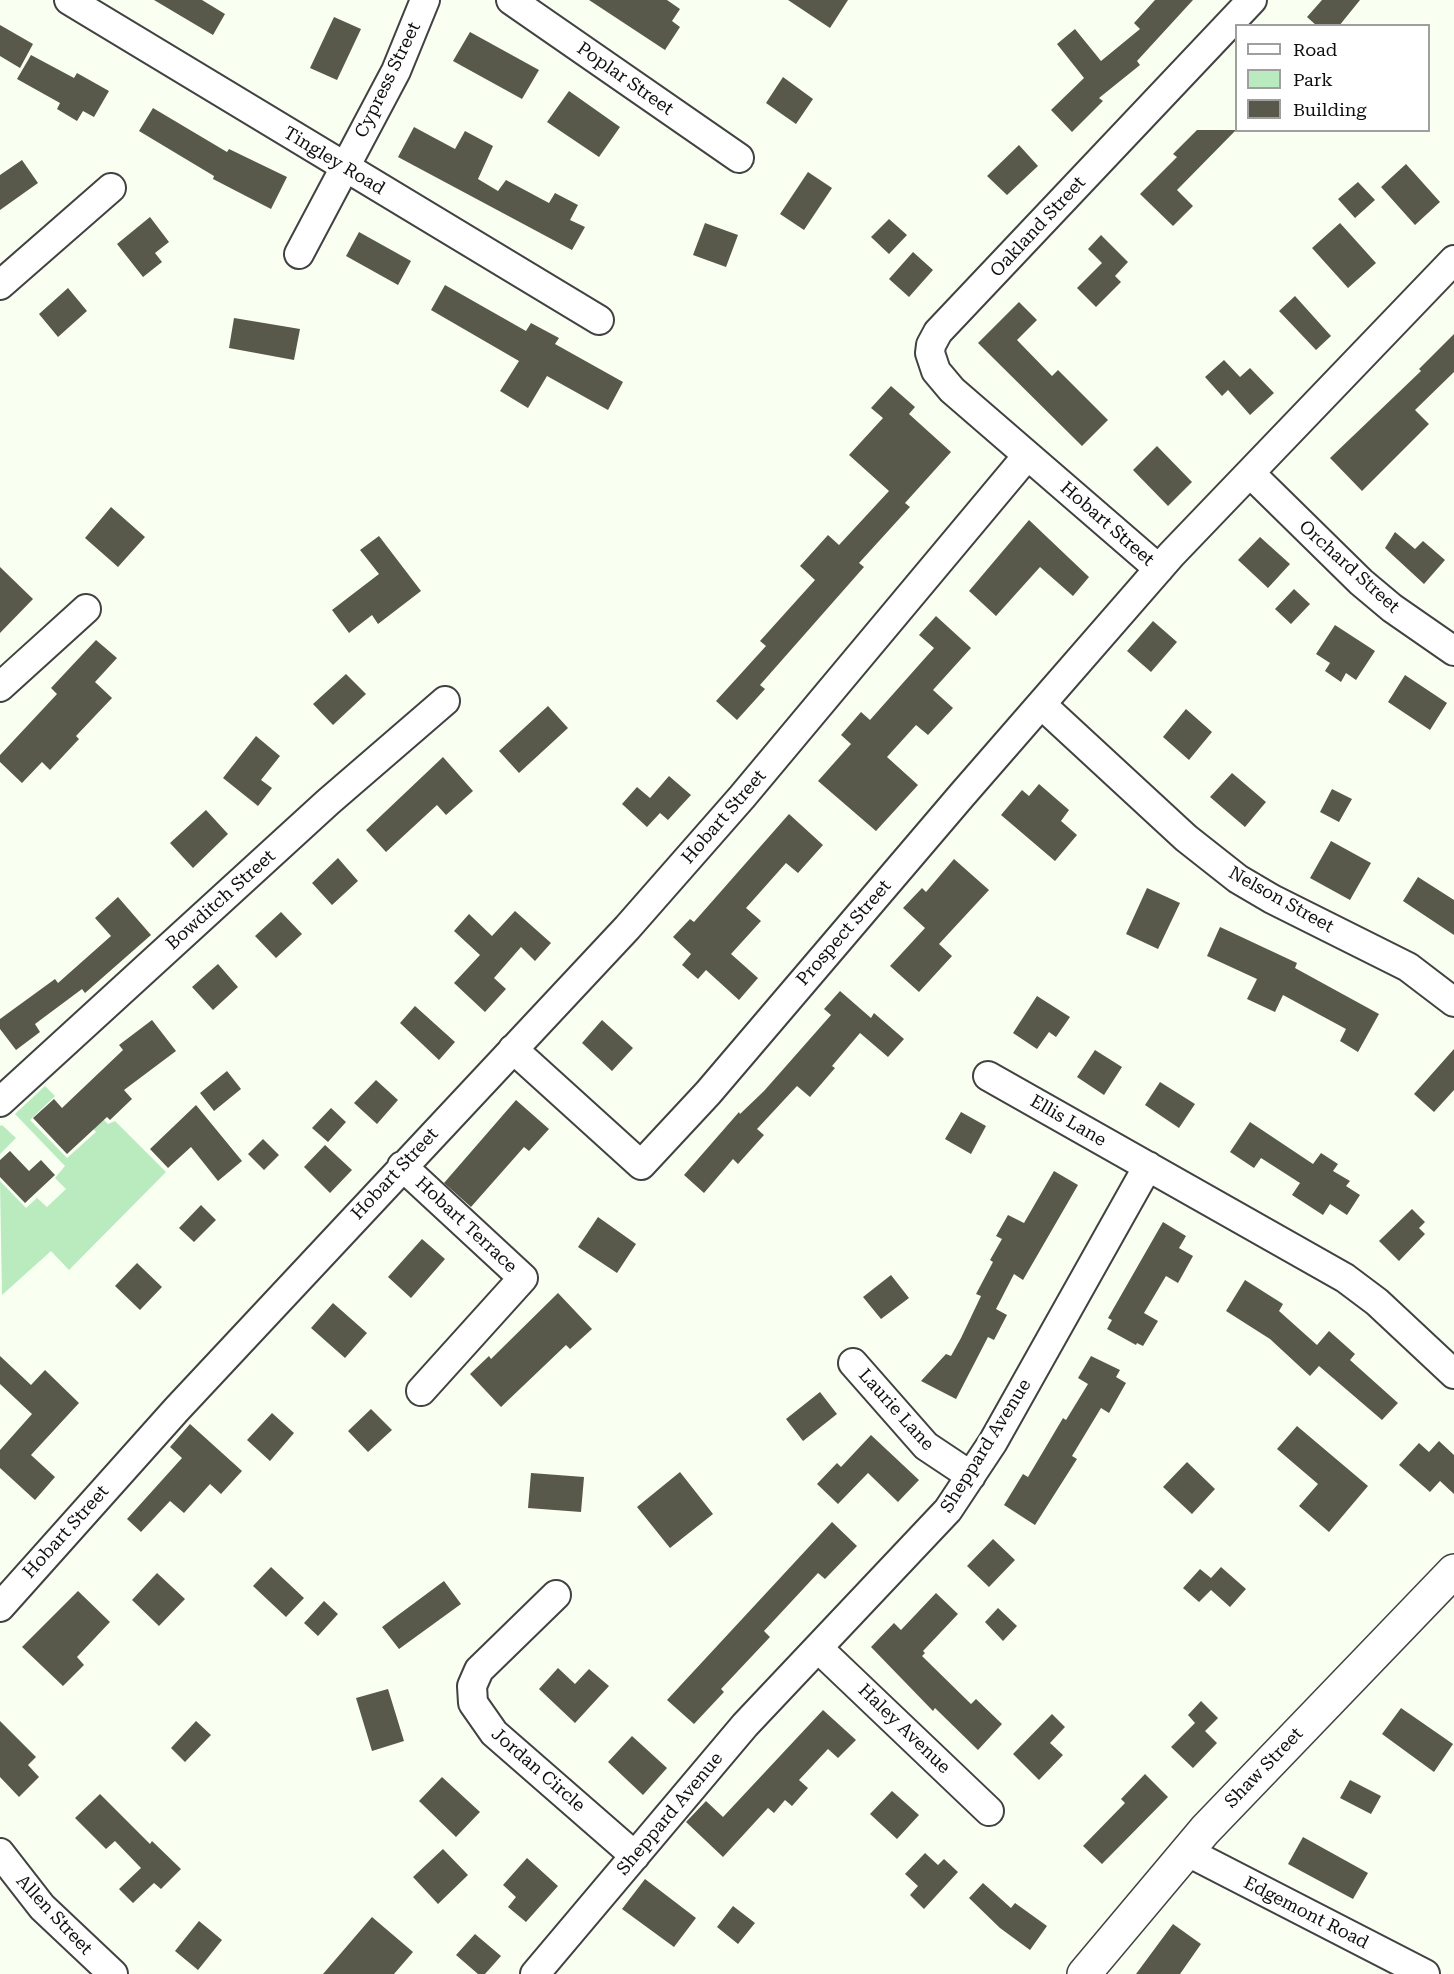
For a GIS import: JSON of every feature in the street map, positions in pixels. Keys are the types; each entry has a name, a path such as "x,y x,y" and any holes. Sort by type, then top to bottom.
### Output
{"street":[{"name":"Cypress Street","path":"299,254 396,71 425,0"},
{"name":"Poplar Street","path":"511,0 739,158"},
{"name":"Oakland Street","path":"1027,456 941,379 930,354 934,338 1252,0"},
{"name":"Tingley Road","path":"81,3 345,168 599,320"},
{"path":"0,285 111,188"},
{"name":"Hobart Street","path":"0,1606 144,1444 614,942 742,797 1027,456 1159,569 1449,276"},
{"name":"Orchard Street","path":"1251,474 1360,582 1399,613 1454,651"},
{"name":"Prospect Street","path":"513,1049 641,1165 708,1093 1159,569"},
{"path":"0,687 86,609"},
{"name":"Bowditch Street","path":"0,1102 321,809 445,701"},
{"name":"Nelson Street","path":"1042,705 1186,838 1238,879 1272,899 1408,967 1454,1002"},
{"name":"Ellis Lane","path":"988,1076 1148,1166"},
{"name":"Hobart Terrace","path":"402,1166 523,1278 421,1391"},
{"path":"1148,1166 1345,1278 1377,1302 1454,1374"},
{"name":"Sheppard Avenue","path":"535,1974 745,1725 926,1536 971,1476 1148,1166"},
{"name":"Laurie Lane","path":"853,1363 926,1446 971,1476"},
{"name":"Shaw Street","path":"1084,1974 1186,1851 1454,1571"},
{"name":"Jordan Circle","path":"556,1595 479,1671 472,1686 473,1703 494,1732 635,1856"},
{"name":"Haley Avenue","path":"818,1648 989,1810"},
{"name":"Edgemont Road","path":"1186,1851 1425,1974"},
{"name":"Allen Street","path":"0,1853 42,1907 112,1974"}],"green space":[{"path":"45,1086 55,1096 30,1120 67,1158 96,1132 90,1125 100,1116 108,1124 115,1121 166,1172 69,1270 51,1251 2,1295 0,1181 26,1208 37,1198 47,1207 66,1189 55,1178 65,1166 15,1114"},
{"path":"2,1125 16,1138 0,1154 0,1126"}],"building":[{"path":"154,0 202,0 225,14 213,35"},
{"path":"589,0 667,0 680,9 672,21 680,27 665,50"},
{"path":"788,0 848,0 830,28"},
{"path":"1155,0 1193,0 1137,61 1140,65 1099,98 1103,101 1072,132 1051,110 1084,78 1057,44 1075,29 1101,61 1140,29 1134,23"},
{"path":"1322,0 1360,0 1341,24 1315,24 1307,17"},
{"path":"334,17 361,29 337,80 310,68"},
{"path":"0,25 33,44 20,68 0,56"},
{"path":"470,32 539,70 522,99 453,61"},
{"path":"31,55 74,78 77,73 109,91 94,117 83,111 77,121 57,109 60,103 17,79"},
{"path":"783,77 813,99 796,124 766,103"},
{"path":"569,91 620,127 599,157 547,122"},
{"path":"153,108 227,152 229,149 287,177 271,209 213,179 214,176 139,131"},
{"path":"414,127 455,149 465,131 493,146 478,179 498,191 506,180 549,203 555,193 578,205 570,220 585,227 572,250 398,157"},
{"path":"1197,130 1235,130 1177,190 1193,206 1173,226 1140,194 1177,157 1173,154"},
{"path":"1019,145 1038,166 1007,195 987,176"},
{"path":"22,160 38,183 0,210 0,175"},
{"path":"1406,164 1440,202 1415,225 1381,187"},
{"path":"808,172 832,188 804,230 780,214"},
{"path":"1358,182 1375,200 1355,218 1338,199"},
{"path":"150,217 169,242 155,253 162,262 143,277 117,244"},
{"path":"889,219 907,235 889,254 871,237"},
{"path":"705,223 738,235 726,267 693,255"},
{"path":"1340,223 1376,263 1348,288 1312,248"},
{"path":"359,232 411,261 398,285 346,256"},
{"path":"1101,235 1128,262 1115,276 1121,282 1096,307 1077,288 1102,263 1088,249"},
{"path":"913,252 933,270 909,297 889,279"},
{"path":"445,285 526,331 531,323 559,338 555,344 623,382 608,410 547,376 528,408 500,391 519,361 431,310"},
{"path":"68,288 87,311 58,337 39,314"},
{"path":"1295,296 1331,336 1316,350 1279,311"},
{"path":"1019,302 1037,320 1017,340 1052,376 1058,370 1108,420 1082,446 978,343"},
{"path":"234,318 300,329 294,360 229,348"},
{"path":"1454,334 1454,372 1415,410 1429,424 1362,491 1330,458 1421,371 1419,369"},
{"path":"1224,360 1240,377 1250,368 1274,393 1250,415 1228,390 1222,396 1205,377"},
{"path":"891,386 915,407 909,414 951,452 905,503 910,507 859,563 864,567 760,685 765,689 737,720 716,701 766,646 760,641 815,580 800,566 828,535 839,545 889,491 849,455 883,418 871,408"},
{"path":"1157,446 1192,482 1168,506 1133,470"},
{"path":"111,507 145,537 118,567 85,538"},
{"path":"1029,520 1089,577 1073,596 1040,567 996,616 969,591"},
{"path":"1395,532 1415,549 1423,541 1445,560 1424,584 1385,548"},
{"path":"379,536 421,591 378,624 372,615 349,633 332,610 379,574 360,550"},
{"path":"1260,537 1290,564 1268,588 1238,560"},
{"path":"0,567 33,599 0,633"},
{"path":"1294,589 1310,604 1291,624 1275,609"},
{"path":"936,616 971,648 933,690 953,708 928,735 916,725 887,757 918,785 876,831 818,781 851,744 841,735 861,712 870,720 934,648 919,635"},
{"path":"1153,621 1177,642 1151,672 1127,651"},
{"path":"1335,625 1375,651 1356,680 1346,673 1341,682 1325,671 1330,663 1316,654"},
{"path":"96,640 117,658 95,682 112,698 76,736 79,739 50,770 42,762 22,783 0,762 0,755 57,694 51,688"},
{"path":"346,674 366,694 333,725 313,704"},
{"path":"1405,675 1447,703 1430,730 1388,702"},
{"path":"548,706 568,728 519,773 499,751"},
{"path":"1186,709 1212,732 1189,760 1163,737"},
{"path":"256,736 280,756 261,780 272,788 258,806 223,778"},
{"path":"443,757 473,791 446,815 437,805 386,852 366,830"},
{"path":"1232,773 1266,802 1245,827 1210,797"},
{"path":"669,776 691,795 668,820 660,813 647,827 622,804 637,787 650,798"},
{"path":"1039,784 1069,810 1061,821 1077,835 1055,861 1001,815 1022,790 1029,796"},
{"path":"1332,789 1352,799 1339,822 1320,812"},
{"path":"206,810 228,834 193,868 170,843"},
{"path":"789,814 823,845 798,873 786,863 746,908 761,921 731,954 758,978 739,1000 706,970 698,979 682,965 691,954 673,937 690,919 694,922"},
{"path":"1331,841 1371,863 1350,900 1310,878"},
{"path":"338,858 358,881 332,905 312,883"},
{"path":"954,859 989,890 939,944 952,956 919,992 890,966 925,928 903,908 922,888 926,892"},
{"path":"1418,877 1454,900 1454,935 1403,901"},
{"path":"1147,888 1180,903 1158,949 1126,934"},
{"path":"118,897 151,935 85,993 82,989 35,1024 40,1032 16,1050 0,1029 0,1019 55,979 58,983 111,936 95,918"},
{"path":"515,911 551,943 535,961 521,947 494,978 506,989 485,1012 454,983 480,955 454,931 469,914 492,936"},
{"path":"281,912 302,934 276,958 255,936"},
{"path":"1220,927 1297,963 1295,968 1379,1014 1358,1052 1340,1041 1346,1029 1283,995 1275,1012 1247,999 1257,979 1207,956"},
{"path":"218,964 238,987 213,1010 192,987"},
{"path":"840,991 871,1018 874,1013 904,1039 888,1057 860,1033 832,1066 835,1068 810,1097 797,1086 757,1129 764,1135 738,1164 733,1159 704,1193 684,1175 739,1112 740,1114 764,1091 831,1015 824,1009"},
{"path":"1037,996 1070,1017 1056,1037 1049,1032 1037,1049 1013,1033"},
{"path":"415,1006 455,1042 439,1060 400,1023"},
{"path":"152,1020 176,1051 124,1090 132,1099 110,1120 107,1117 67,1154 33,1118 54,1099 62,1108 123,1050 119,1045"},
{"path":"602,1020 633,1048 612,1071 582,1043"},
{"path":"1454,1049 1454,1090 1434,1112 1414,1094"},
{"path":"1095,1050 1122,1067 1104,1095 1077,1077"},
{"path":"227,1071 241,1089 214,1111 200,1093"},
{"path":"376,1080 398,1100 377,1124 354,1103"},
{"path":"1160,1082 1195,1104 1179,1128 1145,1105"},
{"path":"516,1100 549,1129 529,1151 524,1147 471,1207 444,1183"},
{"path":"196,1105 242,1161 218,1181 191,1147 168,1168 150,1149"},
{"path":"331,1108 346,1122 328,1142 312,1128"},
{"path":"961,1112 986,1126 971,1154 945,1139"},
{"path":"1250,1122 1313,1164 1321,1153 1338,1164 1333,1171 1350,1181 1346,1186 1360,1195 1347,1215 1330,1204 1323,1215 1292,1195 1300,1183 1261,1158 1254,1168 1230,1152"},
{"path":"263,1139 279,1155 264,1170 248,1154"},
{"path":"325,1145 352,1170 330,1193 304,1167"},
{"path":"10,1151 29,1171 41,1160 55,1175 25,1203 0,1177 0,1160"},
{"path":"1054,1171 1078,1185 1023,1280 1014,1274 996,1309 1007,1315 994,1340 988,1337 956,1399 921,1381 946,1354 951,1356 961,1338 981,1296 976,1294 993,1262 990,1260 1002,1239 996,1236 1008,1215 1024,1223"},
{"path":"201,1205 216,1220 194,1242 179,1228"},
{"path":"1412,1209 1425,1222 1419,1228 1425,1234 1399,1261 1379,1241"},
{"path":"598,1217 636,1244 617,1273 578,1247"},
{"path":"1163,1222 1186,1236 1179,1248 1193,1256 1178,1283 1166,1276 1144,1313 1158,1321 1143,1346 1137,1343 1136,1345 1107,1329 1112,1320 1108,1318"},
{"path":"422,1239 445,1259 411,1298 388,1277"},
{"path":"137,1263 162,1287 140,1310 115,1286"},
{"path":"891,1275 909,1298 881,1319 863,1297"},
{"path":"1245,1280 1283,1304 1279,1311 1317,1345 1329,1331 1355,1354 1350,1360 1398,1403 1382,1420 1319,1366 1310,1376 1270,1339 1226,1311"},
{"path":"558,1293 592,1329 570,1349 566,1345 501,1407 470,1374 489,1356 491,1359"},
{"path":"333,1303 367,1333 345,1358 311,1328"},
{"path":"0,1356 31,1385 45,1370 79,1403 31,1455 55,1477 35,1500 0,1468 0,1450 32,1414 0,1384"},
{"path":"1091,1356 1120,1370 1116,1377 1126,1383 1109,1413 1101,1408 1072,1456 1077,1459 1035,1525 1004,1505 1023,1474 1028,1477 1063,1418 1066,1420 1088,1384 1078,1378"},
{"path":"820,1392 837,1414 803,1441 786,1419"},
{"path":"371,1409 392,1430 368,1452 348,1431"},
{"path":"272,1413 294,1433 270,1461 247,1440"},
{"path":"190,1424 242,1471 221,1494 210,1484 184,1513 170,1501 141,1532 127,1519 182,1458 170,1447"},
{"path":"1297,1426 1368,1486 1329,1532 1299,1506 1318,1484 1277,1449"},
{"path":"871,1435 919,1480 898,1502 868,1473 838,1504 817,1484 837,1463 841,1467"},
{"path":"1439,1441 1454,1455 1454,1494 1440,1481 1430,1492 1399,1465 1419,1443 1429,1452"},
{"path":"1187,1462 1215,1489 1192,1514 1163,1487"},
{"path":"680,1472 713,1514 670,1548 637,1507"},
{"path":"531,1473 584,1477 581,1512 528,1508"},
{"path":"832,1522 857,1546 825,1579 818,1573 764,1631 770,1637 721,1689 724,1692 694,1724 667,1700"},
{"path":"993,1539 1015,1560 989,1587 967,1566"},
{"path":"271,1567 304,1598 286,1617 253,1586"},
{"path":"1221,1567 1246,1589 1230,1607 1211,1590 1199,1602 1183,1588 1200,1569 1211,1578"},
{"path":"157,1573 185,1599 159,1626 132,1600"},
{"path":"444,1581 461,1604 399,1649 382,1627"},
{"path":"78,1591 110,1622 77,1657 84,1665 63,1686 22,1647"},
{"path":"936,1593 958,1614 923,1651 925,1653 922,1656 971,1704 976,1699 1002,1724 978,1750 935,1708 933,1711 871,1647 894,1623 901,1630"},
{"path":"324,1601 338,1614 318,1636 304,1623"},
{"path":"998,1608 1017,1626 1003,1641 985,1622"},
{"path":"558,1668 575,1684 589,1669 609,1686 575,1723 539,1689"},
{"path":"388,1689 404,1741 372,1751 356,1698"},
{"path":"1201,1701 1218,1718 1205,1731 1217,1743 1193,1768 1171,1747 1195,1723 1188,1715"},
{"path":"1401,1708 1453,1744 1434,1772 1382,1734"},
{"path":"823,1710 856,1740 838,1758 828,1749 799,1780 808,1788 792,1806 785,1800 774,1813 768,1808 723,1857 686,1822 706,1801 723,1817"},
{"path":"1052,1714 1065,1727 1050,1743 1063,1755 1039,1780 1013,1754"},
{"path":"0,1721 36,1757 28,1765 39,1777 19,1797 0,1777"},
{"path":"196,1721 211,1735 185,1762 171,1748"},
{"path":"632,1736 667,1768 643,1795 608,1762"},
{"path":"1145,1774 1168,1797 1102,1864 1083,1846 1125,1803 1121,1799"},
{"path":"442,1777 480,1812 456,1837 419,1801"},
{"path":"1350,1780 1381,1796 1371,1814 1340,1798"},
{"path":"892,1791 919,1815 897,1839 870,1814"},
{"path":"100,1794 150,1844 152,1841 181,1869 161,1889 154,1883 133,1903 119,1889 141,1868 115,1841 106,1849 75,1818"},
{"path":"1303,1837 1368,1873 1353,1899 1288,1864"},
{"path":"443,1849 468,1875 438,1904 413,1877"},
{"path":"925,1853 938,1865 944,1859 958,1872 924,1909 910,1895 918,1886 905,1874"},
{"path":"527,1858 558,1886 526,1922 508,1907 516,1897 503,1885"},
{"path":"645,1879 696,1918 674,1947 622,1909"},
{"path":"983,1883 1011,1908 1015,1903 1047,1926 1030,1950 1000,1928 969,1898"},
{"path":"733,1906 755,1923 738,1944 717,1927"},
{"path":"372,1917 413,1952 394,1974 323,1974"},
{"path":"199,1921 222,1940 198,1970 175,1951"},
{"path":"1173,1924 1201,1944 1180,1974 1136,1974"},
{"path":"475,1934 501,1956 485,1974 478,1974 456,1955"}]}
